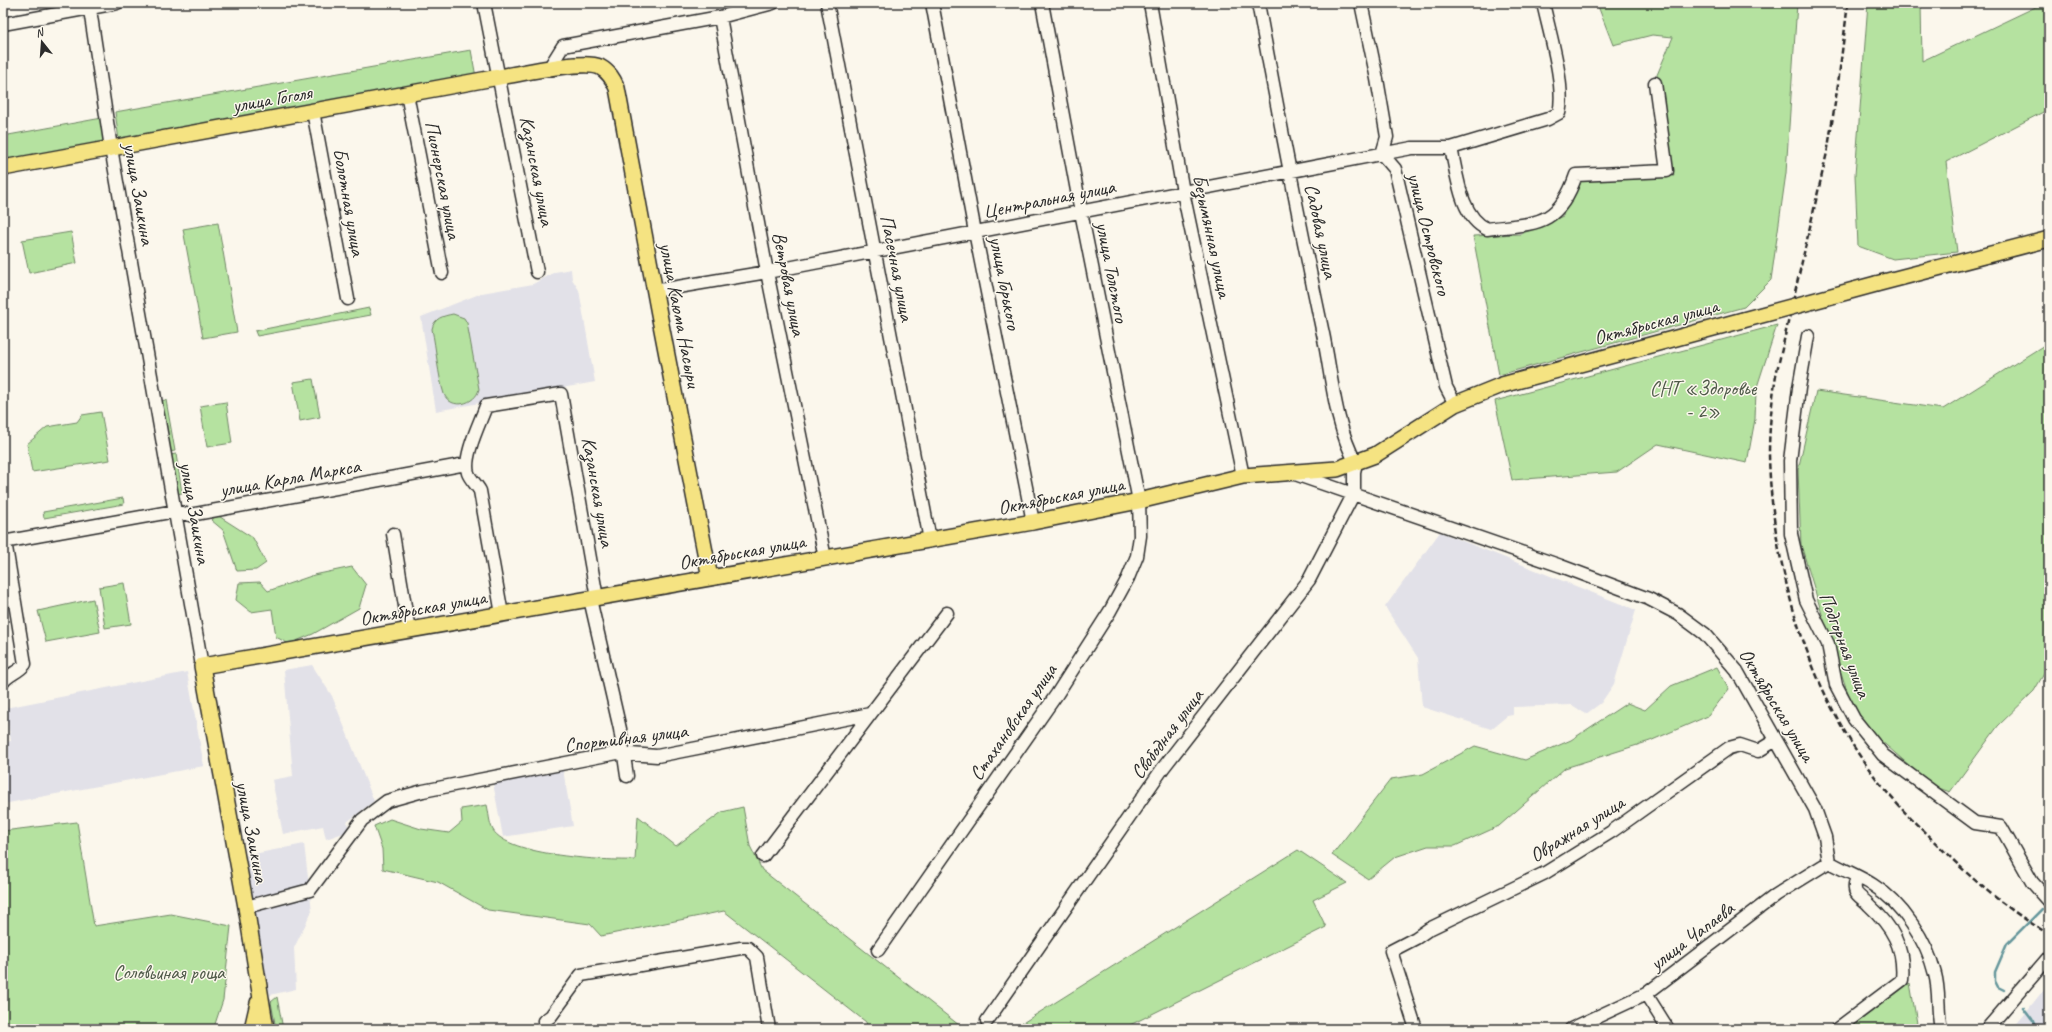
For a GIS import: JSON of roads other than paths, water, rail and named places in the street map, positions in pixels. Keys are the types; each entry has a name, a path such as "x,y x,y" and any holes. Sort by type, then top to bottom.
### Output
{"main road":[{"name":"улица Гоголя","path":"3,168 499,77 588,64 599,67"},
{"name":"улица Каюма Насыри","path":"599,67 609,73 617,88 654,291 710,578"},
{"name":"Октябрьская улица","path":"202,666 1033,522 1139,501 1243,476 1337,469 1356,463 1395,444 1455,404 1502,385 2049,239"},
{"name":"улица Заикина","path":"202,666 246,907 266,1029"},
{"path":"252,1029 260,996"}],"street":[{"path":"3,24 90,6 118,3"},
{"name":"Казанская улица","path":"484,3 537,272"},
{"path":"548,70 562,46 720,17 773,3"},
{"name":"Пасечная улица","path":"827,3 930,540"},
{"name":"улица Горького","path":"932,3 975,232 1033,522"},
{"name":"улица Толстого","path":"1042,3 1081,212 1139,501"},
{"name":"Безымянная улица","path":"1150,3 1184,192 1243,476"},
{"name":"Садовая улица","path":"1258,3 1289,172 1328,358 1339,421 1347,446 1356,463"},
{"name":"улица Островского","path":"1361,3 1377,78 1386,137 1382,154 1395,169 1446,387 1455,404"},
{"name":"Центральная улица","path":"654,291 767,272 1412,148 1451,148 1548,119 1559,113 1561,106 1558,74 1542,3"},
{"name":"улица Заикина","path":"90,6 111,148 202,666"},
{"name":"Ветровая улица","path":"720,17 767,272 825,558"},
{"path":"1451,148 1465,204 1470,217 1479,226 1487,230 1541,222 1562,206 1572,188 1576,175 1667,171 1655,83"},
{"name":"Пионерская улица","path":"407,94 442,273"},
{"name":"Болотная улица","path":"313,111 348,299"},
{"name":"Подгорная улица","path":"1808,336 1798,388 1790,461 1791,534 1806,600 1828,644 1836,685 1854,718 1883,755 1975,823 2000,827 2032,882 2049,901"},
{"name":"Казанская улица","path":"466,464 486,406 561,394 594,598 616,708 627,776"},
{"name":"Свободная улица","path":"987,1021 1164,768 1309,580 1354,493 1354,472 1356,463"},
{"path":"466,464 468,475 476,483 480,491 502,614"},
{"name":"улица Карла Маркса","path":"4,541 175,511 190,515 466,464"},
{"name":"Октябрьская улица","path":"1287,472 1354,493 1561,566 1649,599 1678,614 1705,634 1722,651 1737,671 1814,809 1825,837 1829,862"},
{"name":"Стахановская улица","path":"878,950 1056,694 1110,611 1128,578 1137,556 1140,536 1139,501"},
{"path":"393,534 409,630"},
{"path":"3,682 5,679 20,671 25,664 4,541"},
{"path":"763,856 947,613"},
{"name":"Спортивная улица","path":"246,907 310,890 362,820 387,801 423,791 617,754 657,756 870,714"},
{"name":"Овражная улица","path":"1416,1029 1391,951 1416,938 1429,929 1545,873 1611,832 1729,748 1740,745 1758,751 1776,740"},
{"path":"1829,862 1873,885 1890,899 1907,919 1930,957 1936,975 1941,1029"},
{"name":"улица Чапаева","path":"1571,1029 1646,994 1776,895 1829,862"},
{"path":"1837,1029 1902,980 1903,958 1899,945 1879,915 1858,894 1855,889 1857,877"},
{"path":"546,1029 544,1021 551,1016 581,975 748,948 756,957 769,1029"},
{"path":"1987,1029 2049,957"},
{"path":"1646,994 1668,1029"}],"waterway":[{"path":"2004,990 1998,987 1995,981 1995,972 2007,944 2042,909"},
{"path":"2023,1007 2032,1019 2036,1029"}],"railway":[{"path":"1848,3 1828,148 1776,375 1772,404 1769,454 1771,496 1777,538 1786,581 1798,624 1830,705 1851,743 1875,777 1891,797 1925,833 1967,873 2006,906 2049,934"}],"park label":[{"name":"СНТ «Здоровье - 2»","path":"1703,400"},
{"name":"Соловьиная роща","path":"169,972"}]}
